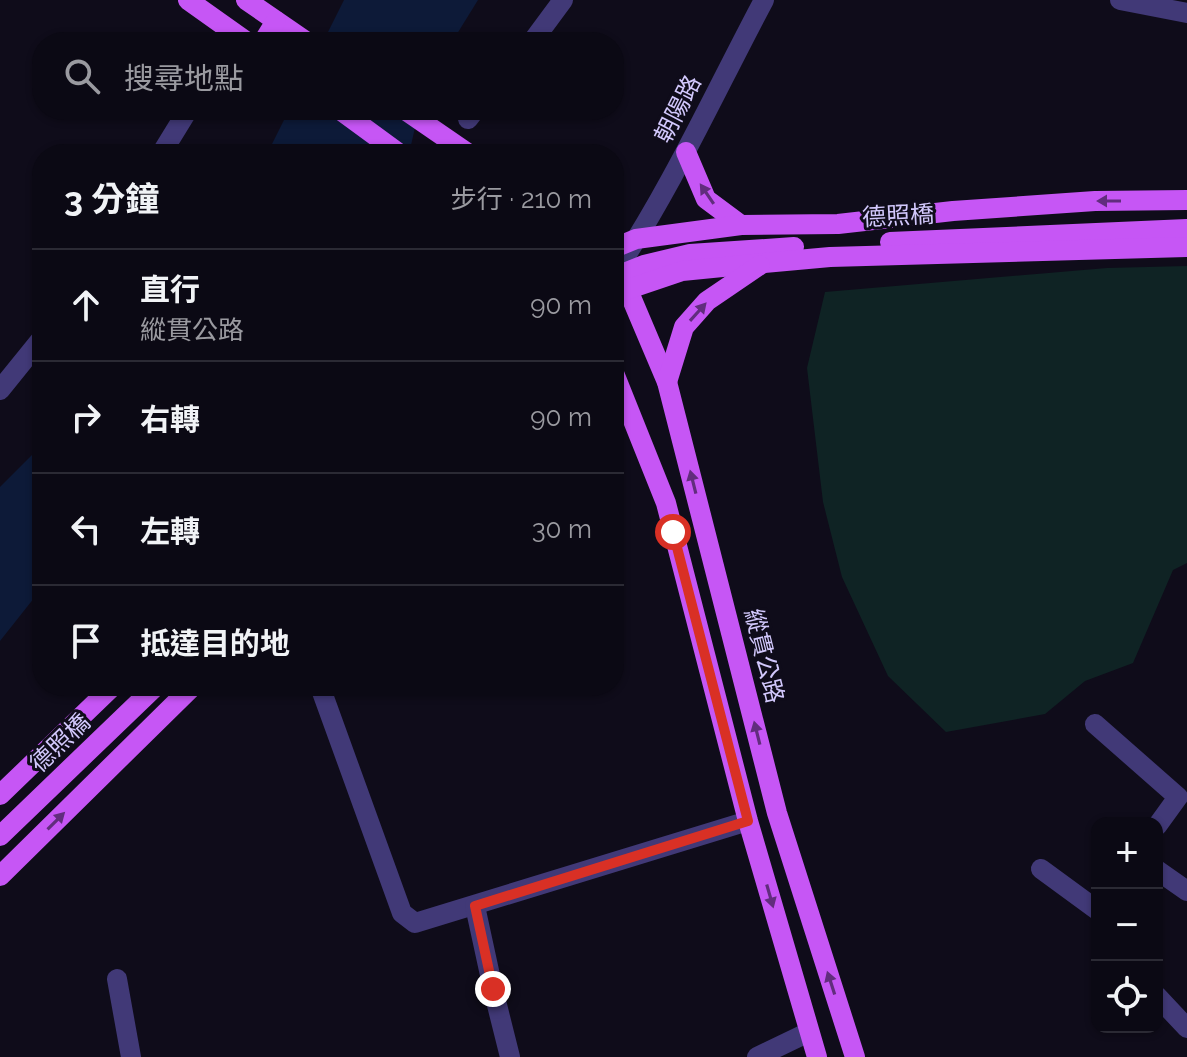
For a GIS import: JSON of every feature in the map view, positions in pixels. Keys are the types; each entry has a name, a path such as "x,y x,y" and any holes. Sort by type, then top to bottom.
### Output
{"main road":[{"path":"188,0 228,32"},
{"path":"262,8 263,32"},
{"path":"262,8 294,32"},
{"path":"354,120 386,144"},
{"path":"420,120 454,144"},
{"path":"686,152 706,199 741,225"},
{"path":"624,244 636,239 741,225 838,224 953,211 1095,201 1187,200"},
{"name":"德照橋","path":"624,258 695,240 1187,218"},
{"name":"德照橋","path":"624,276 644,265 690,254 879,242 1187,229"},
{"path":"624,279 830,257 1187,247"},
{"path":"667,382 684,327 707,301 764,263"},
{"name":"縱貫公路","path":"624,296 667,382 777,813 855,1057"},
{"path":"624,396 666,503 748,821 817,1057"},
{"path":"624,418 637,426"},
{"path":"0,795 103,696"},
{"name":"德照橋","path":"0,819 128,696"},
{"name":"德照橋","path":"0,836 146,696"},
{"path":"0,876 183,696"},
{"path":"748,821 777,813"}],"street":[{"path":"539,32 563,0"},
{"name":"朝陽路","path":"624,264 686,152 764,0"},
{"path":"1120,0 1187,13"},
{"path":"167,144 182,120"},
{"path":"624,236 636,239"},
{"path":"0,390 32,350"},
{"path":"323,696 402,913 415,923 748,821"},
{"path":"1095,724 1178,797 1163,818"},
{"path":"1041,869 1091,906"},
{"path":"1163,874 1187,891"},
{"path":"475,906 510,1057"},
{"path":"117,979 131,1057"},
{"path":"1163,1002 1187,1028"},
{"path":"757,1057 809,1032"}],"green space":[{"path":"1187,266 1187,563 1173,570 1133,663 1085,681 1045,714 946,732 888,676 842,577 823,502 807,368 825,292 1107,268"}],"water":[{"path":"344,0 478,0 458,32 328,32"},
{"path":"284,120 417,120 411,144 272,144"},
{"path":"32,455 32,601 0,641 0,487"}],"route":[{"path":"493,989 475,906 748,821 673,532"}]}
